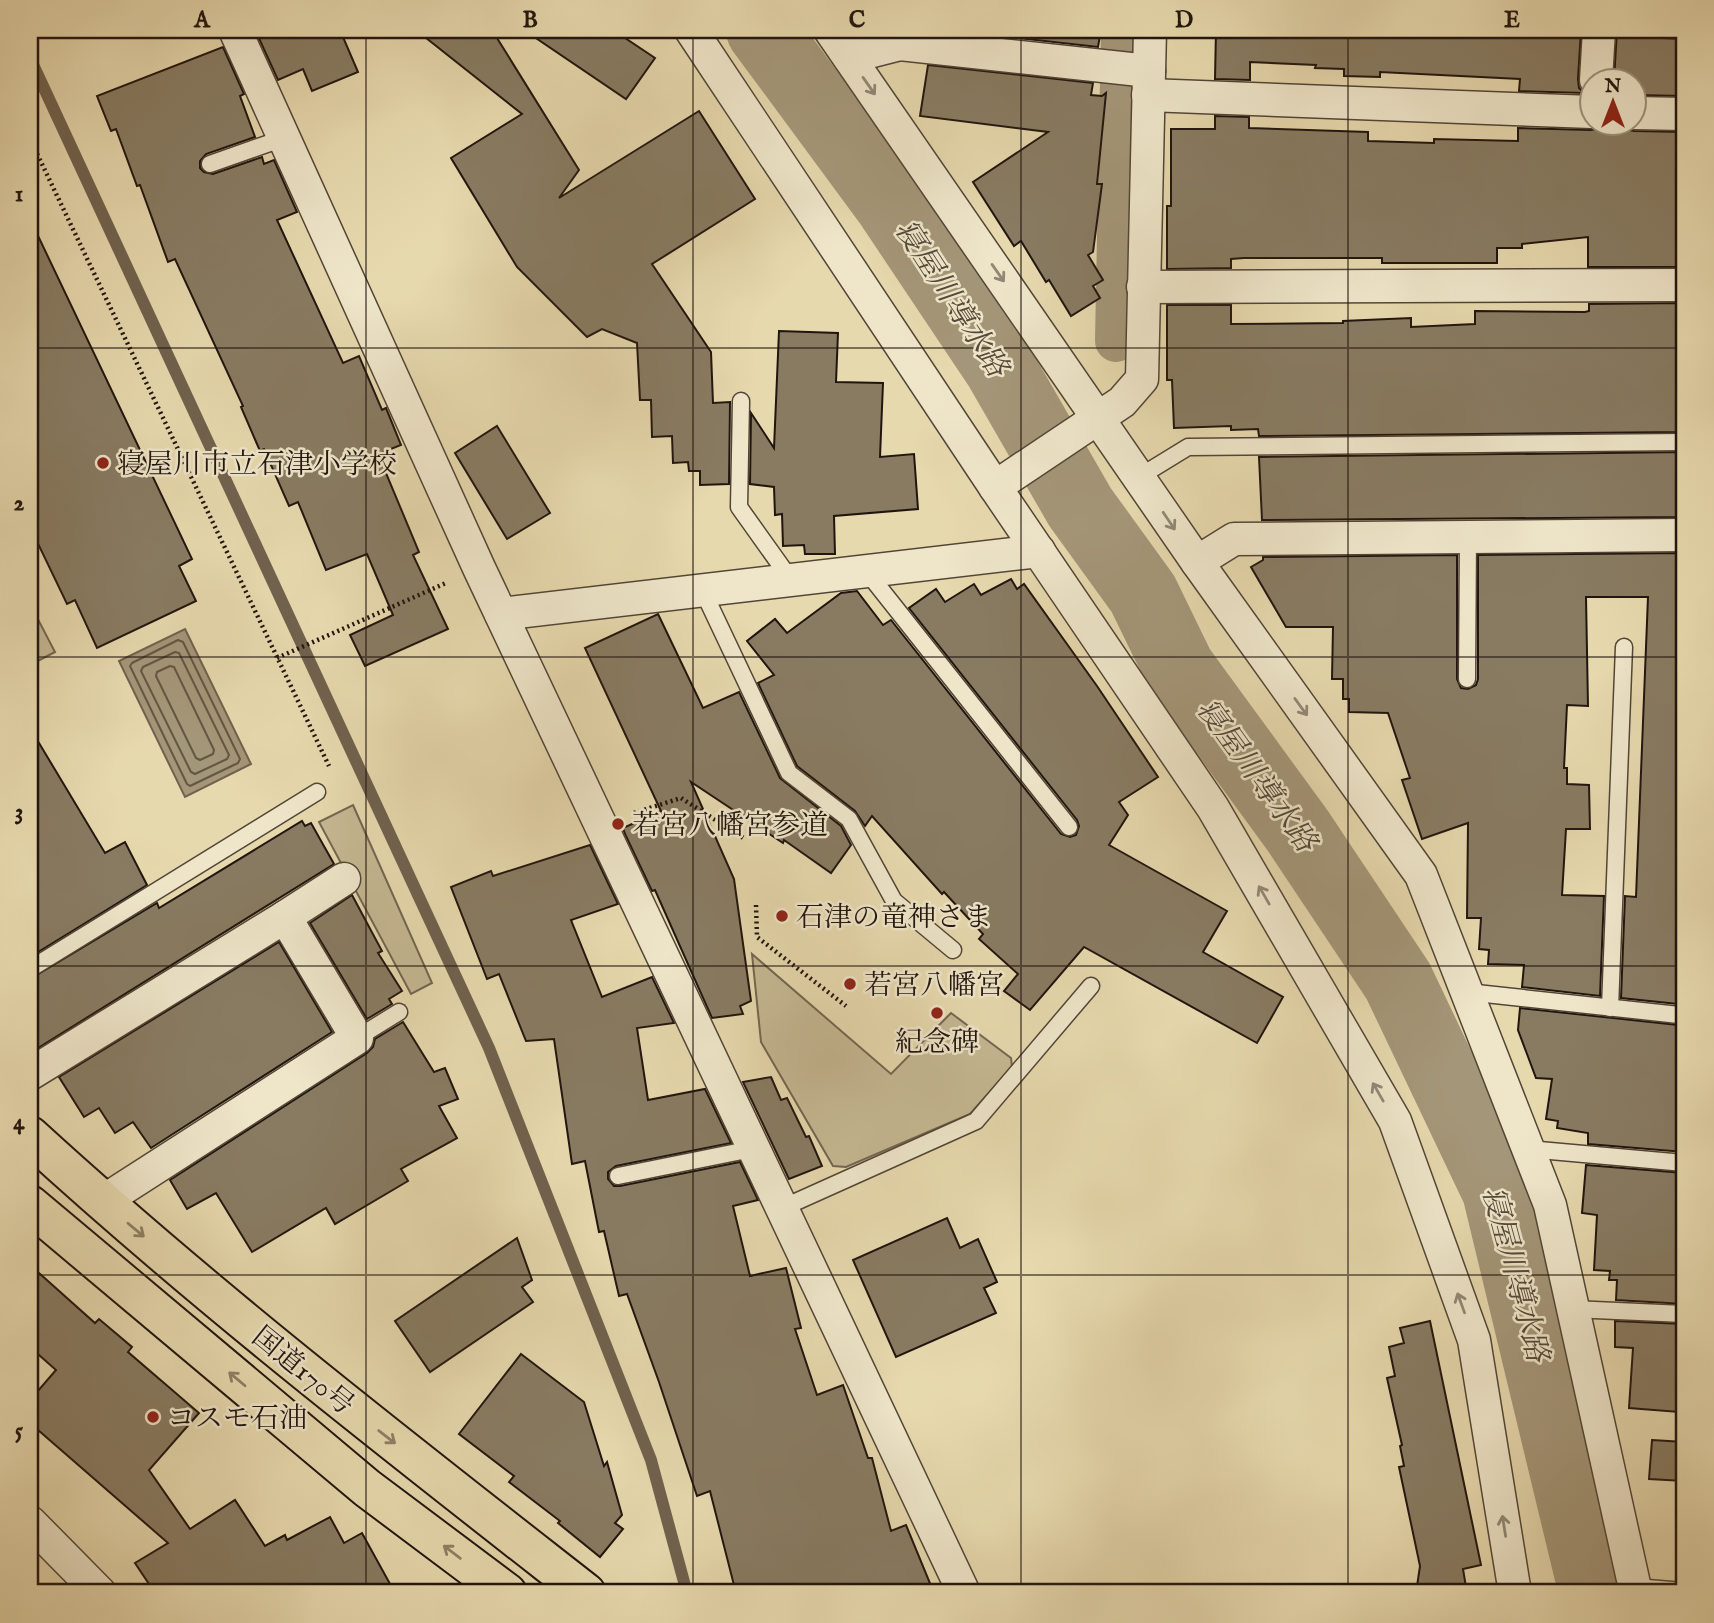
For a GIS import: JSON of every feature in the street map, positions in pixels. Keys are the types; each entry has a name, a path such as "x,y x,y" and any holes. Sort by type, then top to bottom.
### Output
{"highway":[{"name":"国道170号","path":"30,1136 102,1202 332,1394 586,1593"},
{"name":"国道170号","path":"30,1205 368,1488 507,1593"}],"street":[{"path":"235,30 479,568 964,1593"},
{"path":"691,30 1000,484 1039,551 1213,808 1395,1121 1475,1340 1515,1593"},
{"path":"830,30 1095,421 1139,477 1422,875 1550,1205 1635,1590"},
{"path":"1000,484 1122,402 1142,379 1144,79 1150,30"},
{"path":"1597,66 1599,30"},
{"path":"849,57 900,44 1105,66 1144,79 1578,111"},
{"path":"1648,113 1684,114"},
{"path":"1143,287 1684,285"},
{"path":"1197,562 1234,539 1684,535"},
{"path":"501,614 1039,551"},
{"path":"30,1074 344,880"},
{"path":"102,1202 357,1038 285,917"},
{"path":"30,1522 100,1593"}],"lane":[{"path":"209,164 284,138"},
{"path":"741,401 739,507 792,580"},
{"path":"1139,477 1188,447 1684,442"},
{"path":"1467,679 1468,537"},
{"path":"867,572 1069,827"},
{"path":"703,591 789,773 849,819 894,901 953,950"},
{"path":"1610,1008 1624,647"},
{"path":"30,969 317,792"},
{"path":"780,1209 976,1121 1091,986"},
{"path":"1467,992 1679,1015 1684,1013"},
{"path":"357,1038 399,1012"},
{"path":"618,1176 752,1149"},
{"path":"1528,1149 1684,1163"},
{"path":"1572,1309 1684,1314"},
{"path":"1635,1590 1684,1591"}],"path":[{"path":"30,139 335,777"},
{"path":"277,658 479,568"},
{"path":"599,824 681,798 745,839"},
{"path":"756,905 757,937 846,1006"}],"shaded area":[{"path":"30,604 55,652 30,665"},
{"path":"353,805 432,983 411,994 319,822"},
{"path":"752,954 891,1074 951,1013 1011,1058 1012,1067 970,1114 846,1167 833,1166 761,1042"}],"water":[{"path":"185,629 251,764 185,797 119,661"}],"building":[{"path":"267,30 340,30 358,72 312,91 303,69 278,80 257,34"},
{"path":"416,30 492,30 579,170 559,198 699,111 755,199 652,264 711,352 713,403 730,402 729,484 700,485 700,471 689,471 688,462 673,463 672,436 652,437 651,400 640,400 637,343 602,329 587,337 517,267 451,158 522,114"},
{"path":"524,30 613,30 655,58 626,99"},
{"path":"947,30 1101,30 1098,47"},
{"path":"1216,30 1581,30 1578,93 1519,91 1520,79 1380,72 1380,77 1344,76 1344,69 1250,62 1250,80 1215,79"},
{"path":"1617,30 1664,30 1663,38 1684,39 1684,96 1648,95 1648,66 1615,66"},
{"path":"223,47 244,94 240,96 255,137 206,154 200,161 200,168 213,174 262,157 264,164 274,160 297,212 277,220 343,363 359,356 382,410 386,408 401,445 378,454 419,552 413,555 448,629 365,666 350,635 393,615 367,554 326,570 298,502 289,506 264,449 260,451 241,407 243,406 175,259 168,262 140,185 137,186 116,129 111,131 97,96"},
{"path":"928,65 1093,83 1091,95 1102,96 1106,93 1097,184 1102,184 1093,252 1088,255 1103,280 1093,286 1100,298 1071,316 1021,241 1014,246 973,182 1048,132 920,116"},
{"path":"1215,116 1249,117 1249,128 1368,132 1368,141 1518,141 1518,128 1578,130 1578,136 1648,136 1648,131 1684,132 1684,267 1588,267 1588,237 1522,244 1522,248 1497,248 1497,263 1382,263 1382,258 1244,258 1231,259 1231,268 1167,269 1167,206 1171,206 1171,129 1215,129"},
{"path":"30,219 192,559 179,566 196,601 97,648 75,600 67,604 30,527"},
{"path":"1684,303 1684,432 1259,436 1258,429 1231,430 1231,426 1174,428 1172,380 1167,380 1167,305 1231,305 1231,324 1343,323 1411,318 1411,327 1475,324 1475,311 1585,312 1589,311 1589,304"},
{"path":"779,331 838,333 836,382 883,383 880,457 914,454 918,509 834,516 835,554 805,554 804,545 783,546 782,514 775,515 774,487 750,484 751,413 774,448"},
{"path":"497,426 550,513 507,539 455,453"},
{"path":"1684,452 1684,517 1262,520 1259,457"},
{"path":"1684,553 1684,1003 1621,998 1625,896 1636,897 1648,597 1586,597 1588,706 1567,705 1564,768 1567,768 1567,784 1589,785 1590,829 1566,829 1562,895 1604,896 1600,996 1522,987 1524,965 1488,964 1489,950 1479,949 1481,918 1467,918 1468,823 1422,839 1402,780 1410,778 1388,713 1349,712 1349,699 1343,699 1343,679 1332,679 1333,627 1286,627 1251,567 1263,560 1263,557 1457,555 1457,679 1461,688 1468,689 1476,685 1478,679 1478,555"},
{"path":"1011,579 1017,589 1024,584 1158,777 1119,802 1128,815 1109,845 1227,911 1203,952 1283,997 1257,1043 1084,947 1030,1010 1004,991 1018,974 979,939 983,934 944,892 942,894 872,816 865,826 855,811 797,766 758,683 774,675 747,641 775,619 787,633 841,593 857,591 883,625 891,620 1061,834 1070,837 1076,835 1079,826 1077,820 909,608 936,589 945,602 974,584 981,595"},
{"path":"658,614 703,708 739,692 780,778 841,826 851,845 831,873 691,782 734,879 751,1001 740,1006 743,1014 712,1018 655,890 652,891 623,828 661,811 585,648"},
{"path":"30,728 105,853 125,842 147,885 30,957"},
{"path":"302,821 305,826 311,823 334,864 30,1053 30,979 157,903 159,908"},
{"path":"590,845 618,904 571,920 602,997 652,977 674,1023 637,1028 648,1100 705,1089 731,1143 616,1166 608,1172 608,1179 614,1186 620,1186 740,1162 758,1200 733,1206 750,1276 786,1268 801,1328 795,1329 817,1395 843,1385 868,1458 872,1458 891,1531 906,1525 934,1593 736,1593 710,1491 697,1496 627,1294 619,1296 604,1231 599,1232 585,1161 572,1164 554,1039 526,1041 499,974 487,979 451,887 491,871 493,876"},
{"path":"352,895 382,951 378,953 402,991 389,999 392,1004 367,1019 310,923"},
{"path":"279,942 332,1032 151,1148 133,1122 115,1133 99,1108 84,1117 59,1077"},
{"path":"1520,1008 1684,1024 1684,1152 1588,1144 1588,1133 1557,1128 1558,1121 1546,1119 1552,1079 1536,1078 1518,1030"},
{"path":"403,1022 434,1072 445,1068 458,1099 439,1106 457,1138 401,1169 408,1181 335,1224 326,1208 252,1252 216,1193 187,1209 170,1180 367,1053 373,1047 375,1039"},
{"path":"771,1077 781,1100 787,1098 806,1137 809,1136 822,1166 789,1179 743,1082"},
{"path":"1586,1165 1684,1173 1684,1304 1616,1300 1617,1280 1609,1280 1610,1271 1594,1270 1597,1215 1582,1213"},
{"path":"947,1218 960,1248 978,1239 997,1282 984,1288 996,1313 896,1357 853,1260"},
{"path":"517,1238 532,1280 522,1287 533,1302 430,1372 395,1321"},
{"path":"30,1265 95,1323 99,1319 132,1347 128,1352 199,1413 149,1470 190,1529 235,1500 265,1546 285,1535 287,1540 330,1517 344,1543 362,1533 395,1593 155,1593 135,1563 168,1543 30,1423 30,1400 56,1370 30,1347"},
{"path":"1430,1321 1481,1565 1463,1569 1467,1593 1416,1593 1420,1566 1399,1467 1404,1466 1402,1445 1387,1378 1395,1376 1389,1347 1404,1343 1400,1328"},
{"path":"1615,1321 1684,1324 1679,1412 1629,1408 1633,1348 1615,1347"},
{"path":"521,1354 584,1402 604,1466 607,1462 622,1515 615,1523 623,1529 600,1557 558,1523 560,1521 509,1482 514,1476 459,1434"},
{"path":"1652,1440 1684,1442 1684,1481 1649,1479"}],"waterway":[{"name":"寝屋川導水路","path":"762,30 889,202 1000,368 1080,507 1143,594 1179,668 1298,831 1398,981 1498,1191 1595,1593"},
{"path":"1116,341 1122,30"},
{"path":"30,58 489,1048 651,1460 687,1593"}],"place":[{"name":"寝屋川市立石津小学校","path":"103,463"},
{"name":"若宮八幡宮参道","path":"618,824"},
{"name":"石津の竜神さま","path":"782,916"},
{"name":"若宮八幡宮","path":"850,984"},
{"name":"紀念碑","path":"937,1013"},
{"name":"コスモ石油","path":"153,1417"}]}
